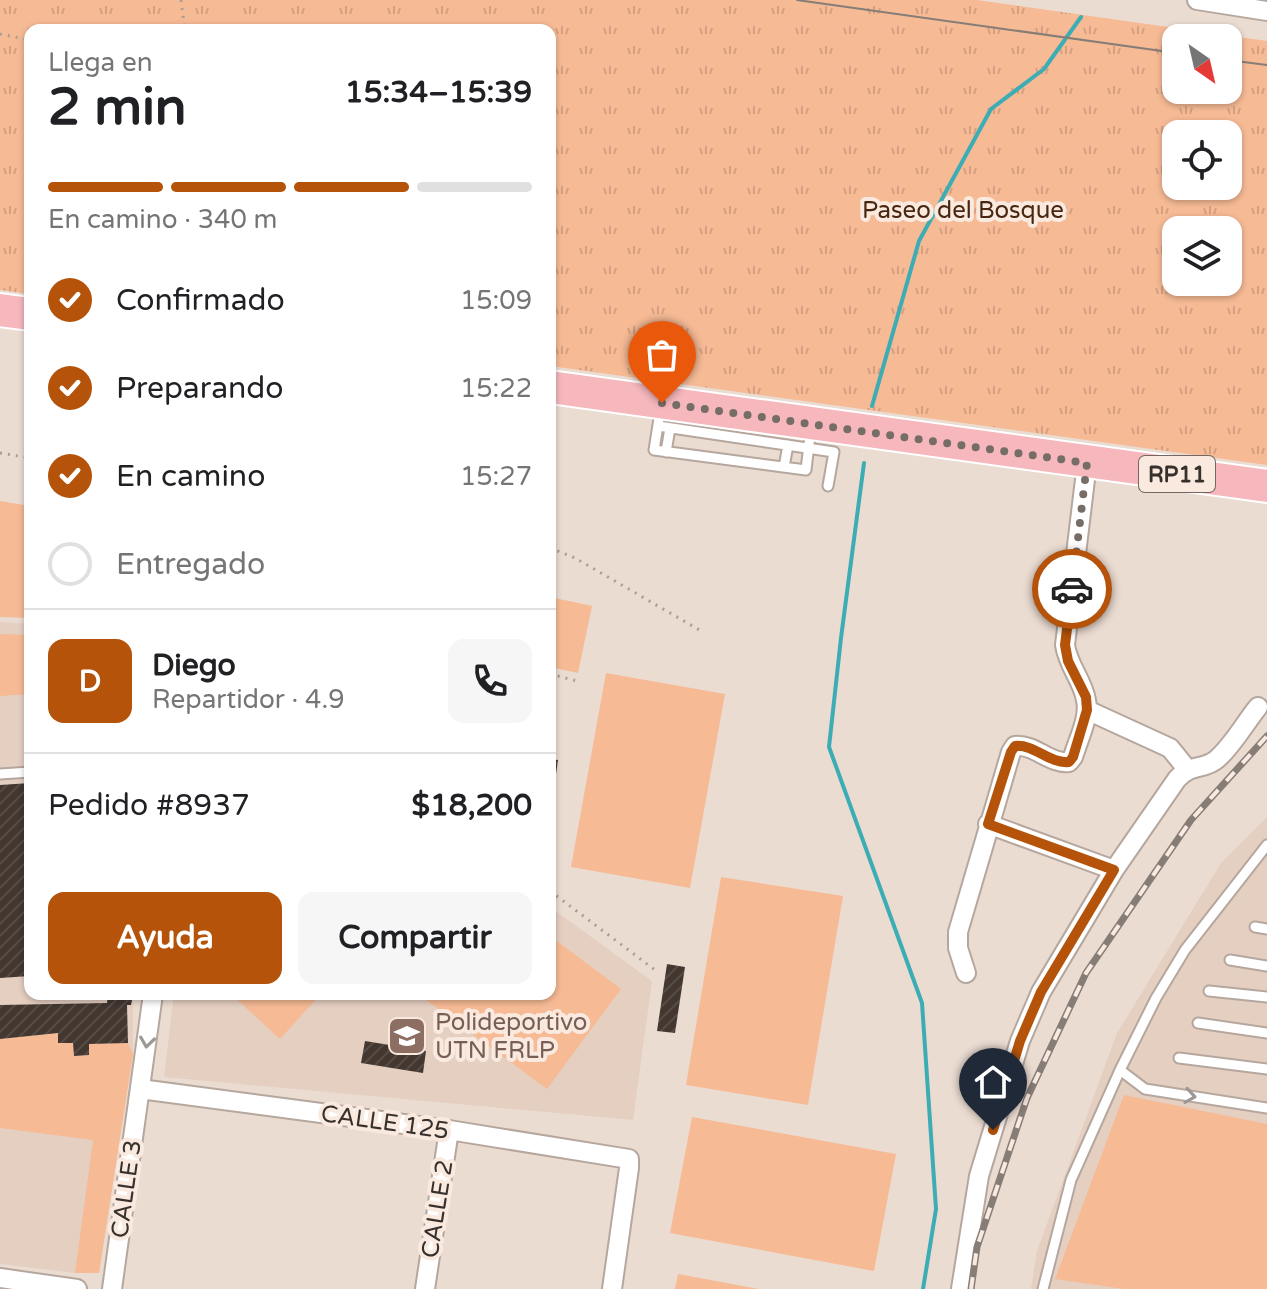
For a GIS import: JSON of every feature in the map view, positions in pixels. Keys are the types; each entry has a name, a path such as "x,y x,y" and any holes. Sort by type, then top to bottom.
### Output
{"highway":[{"path":"0,310 24,313"},
{"name":"RP11","path":"556,389 663,419 1087,463 1267,486"}],"street":[{"path":"1197,0 1267,11"},
{"path":"966,973 958,948 958,932 1011,752 1015,746 1024,745 1060,763 1069,762 1087,710 1086,697 1068,661 1065,645 1087,463"},
{"path":"961,1289 979,1176 1020,1041 1041,992 1114,870 1187,769 1209,764 1219,758 1258,707"},
{"path":"1087,710 1170,748 1187,769"},
{"path":"988,824 1114,870"},
{"name":"CALLE 3","path":"112,1289 152,1000"},
{"name":"CALLE 125","path":"140,1089 449,1130 629,1159 612,1289"},
{"name":"CALLE 2","path":"425,1289 449,1130"},
{"path":"0,1278 77,1289"}],"lane":[{"path":"663,419 788,445 810,436 806,470 666,452 663,419"},
{"path":"810,436 834,452 828,486"},
{"path":"784,467 788,445"},
{"path":"0,774 24,772"},
{"path":"1043,1289 1071,1180 1156,998 1185,950 1267,845"},
{"path":"1255,927 1267,929"},
{"path":"1230,960 1267,966"},
{"path":"1209,991 1267,997"},
{"path":"1198,1023 1267,1033"},
{"path":"1179,1058 1267,1069"},
{"path":"1120,1070 1145,1089 1267,1108"}],"path":[{"path":"181,0 184,24"},
{"path":"0,34 24,39"},
{"path":"0,453 24,457"},
{"path":"556,550 575,558 703,632"},
{"path":"556,676 577,681"},
{"path":"556,896 655,970"}],"shaded area":[{"path":"0,622 24,624 24,1000 133,1000 133,1054 99,1273 0,1264"},
{"path":"1267,817 1267,1289 1031,1289 1037,1251 1117,1033 1221,863"},
{"name":"Polideportivo UTN FRLP","path":"556,911 652,981 633,1120 164,1077 173,1000 556,1000"}],"green space":[{"name":"Paseo del Bosque","path":"0,0 977,0 1162,26 1162,104 1242,104 1242,37 1267,41 1267,465 556,367 556,24 24,24 24,293 0,290"},
{"path":"0,501 24,505 24,618 0,617"},
{"path":"556,598 592,606 578,673 556,668"},
{"path":"0,634 24,635 24,694 0,696"},
{"path":"606,673 725,694 690,888 571,867"},
{"path":"721,877 843,896 808,1105 686,1085"},
{"path":"556,940 621,989 547,1089 426,1000 556,1000"},
{"path":"238,1000 316,1000 280,1039"},
{"path":"58,1033 59,1043 73,1043 74,1056 89,1055 89,1044 128,1043 133,1054 99,1273 75,1273 93,1140 0,1128 0,1039"},
{"path":"1124,1095 1267,1124 1267,1289 1124,1289 1055,1279"},
{"path":"692,1117 896,1154 874,1271 670,1233"},
{"path":"678,1274 759,1289 675,1289"}],"building":[{"path":"24,783 24,976 0,978 0,785"},
{"path":"667,964 685,967 675,1033 657,1031"},
{"path":"107,1000 132,1000 131,1005 127,1005 128,1043 89,1044 89,1055 74,1056 73,1043 58,1043 58,1033 0,1039 0,1005 107,1003"},
{"path":"365,1041 426,1051 423,1073 361,1063"}],"waterway":[{"path":"872,406 919,241 991,109 1044,69 1081,17"},
{"path":"864,463 829,747 922,1003 936,1209 923,1289"}],"tram line":[{"path":"797,0 1162,51"},
{"path":"1242,62 1267,65"}],"railway":[{"path":"971,1289 977,1247 1027,1098 1086,973 1191,820 1267,736"}],"way so far":[{"path":"662,403 1087,463 1072,589"}],"place":[{"name":"Polideportivo UTN FRLP","path":"407,1036"}],"route":[{"path":"993,1130 1020,1041 1041,992 1114,870 988,824 1015,746 1024,745 1060,763 1069,762 1073,757 1087,710 1086,697 1068,661 1065,645 1072,589"}]}
